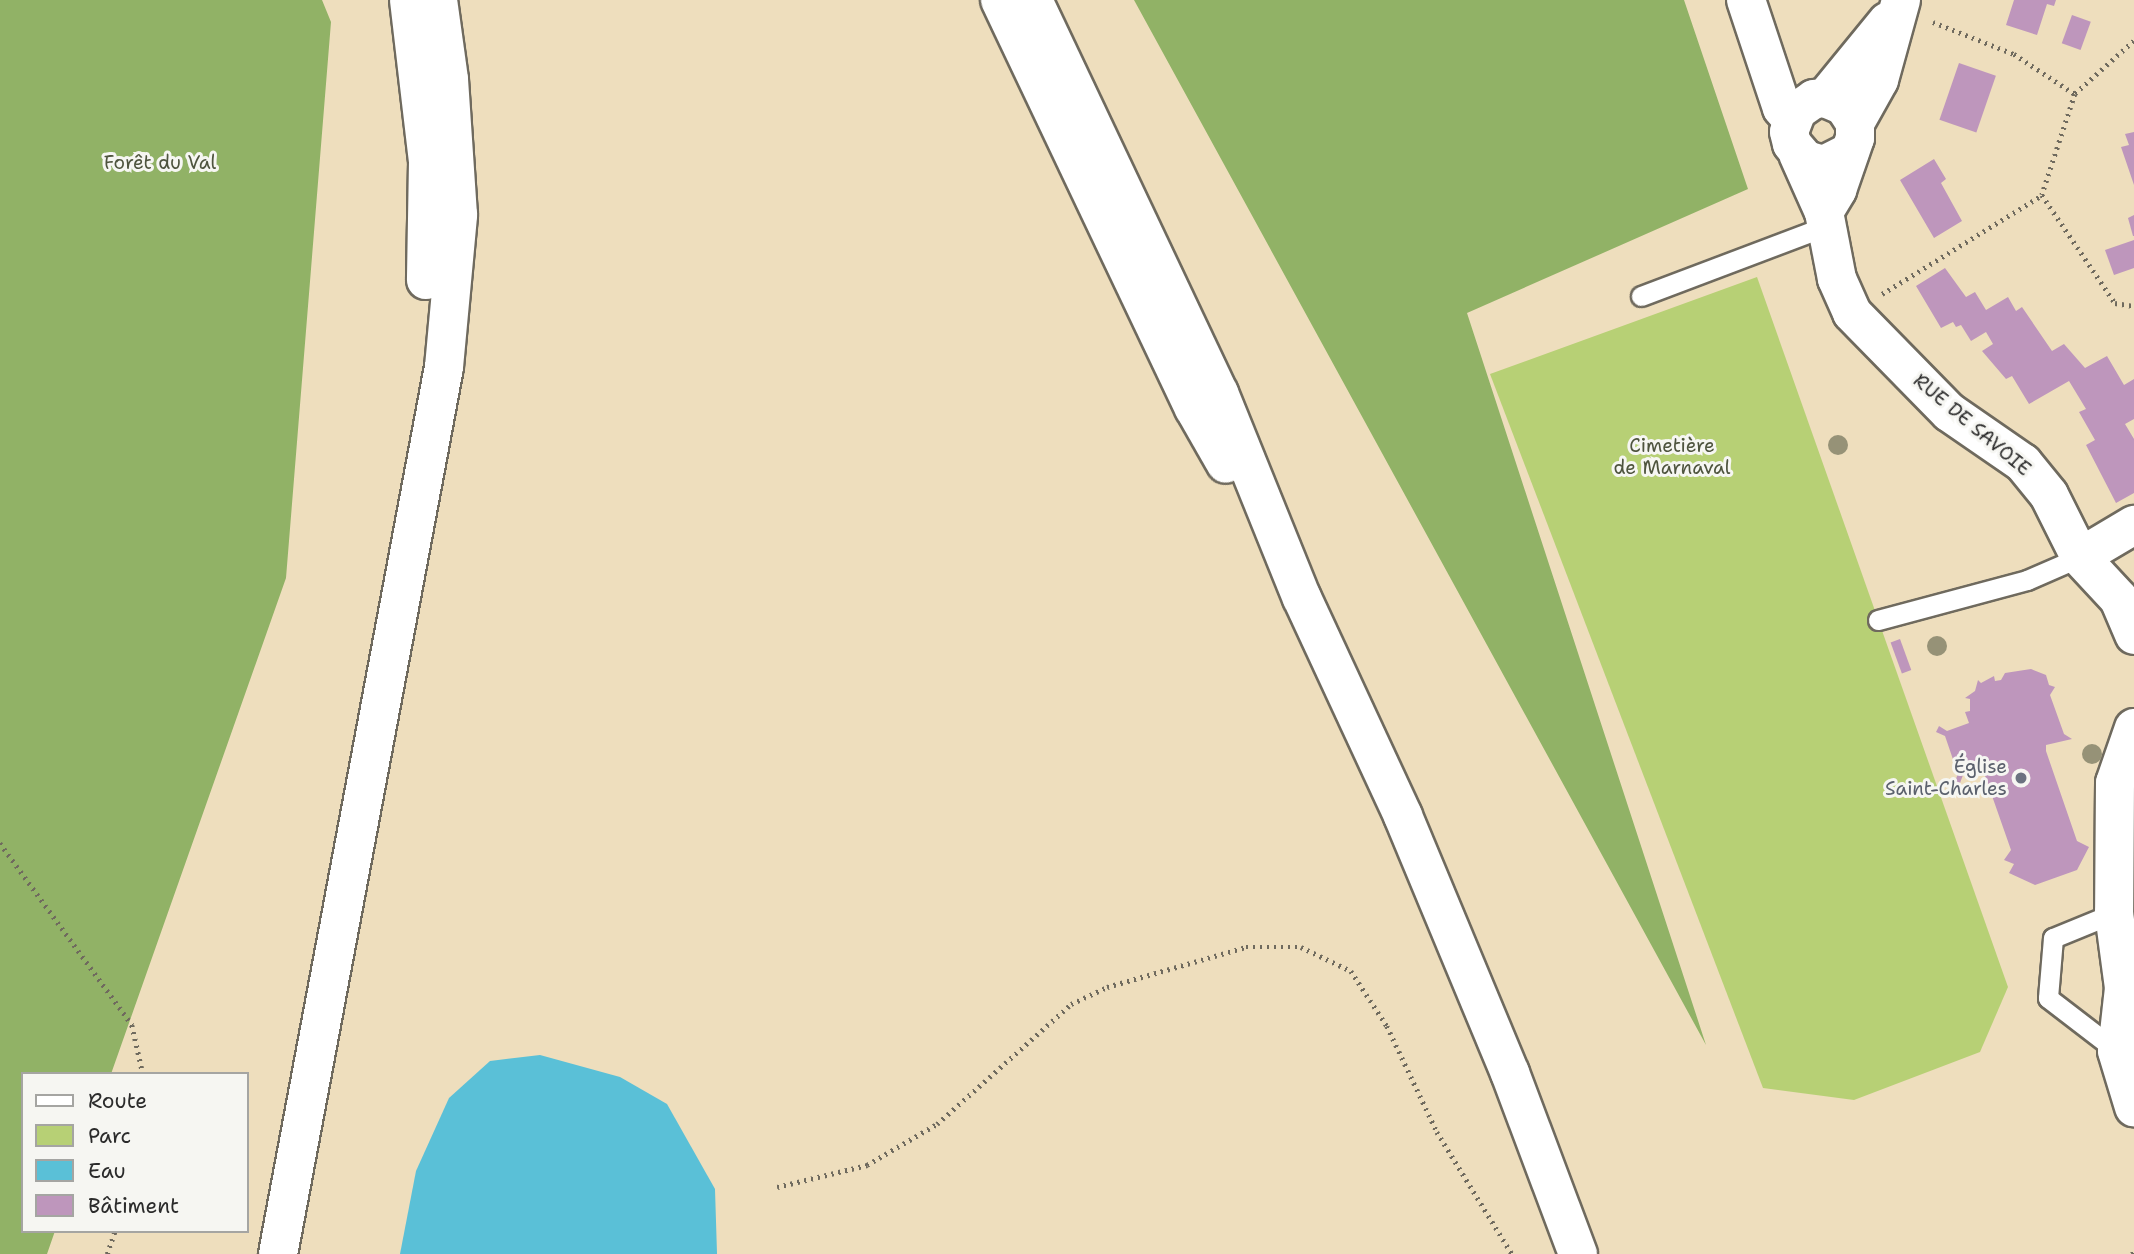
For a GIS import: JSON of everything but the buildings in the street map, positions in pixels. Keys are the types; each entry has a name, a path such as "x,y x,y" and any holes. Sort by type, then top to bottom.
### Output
{"main road":[{"path":"252,1254 417,364 429,233 428,162 409,0"},
{"path":"278,1254 444,367 457,201 449,79 438,0"},
{"path":"1000,0 1194,408 1302,598"},
{"path":"1033,0 1219,393 1302,598 1403,816 1510,1073 1577,1254"},
{"name":"RUE DE SAVOIE","path":"1746,0 1764,58 1806,86 1807,118 1837,279 1852,313 1949,412 2023,463 2049,495 2080,557 2119,599 2134,635"},
{"path":"1807,118 1899,4"},
{"path":"1825,219 1853,137 1879,80 1899,4"},
{"path":"1807,118 1844,106 1853,137"},
{"path":"1807,118 1824,165 1853,137"},
{"path":"2080,557 2134,525"},
{"path":"2134,728 2115,783 2114,913 2124,988 2116,1051 2134,1107"}],"lane":[{"path":"1641,296 1825,219"},
{"path":"1878,620 2027,580 2080,557"},
{"path":"2114,913 2053,938 2048,998 2116,1051"}],"path":[{"path":"1899,4 2014,54 2075,94"},
{"path":"1852,313 2042,195 2075,94 2134,41"},
{"path":"2042,195 2115,303 2134,306"},
{"path":"0,843 132,1025 143,1072"},
{"path":"777,1187 867,1165 937,1124 1071,1004 1083,998 1246,947 1301,947 1351,971 1387,1026 1437,1132 1512,1254"},
{"path":"107,1254 113,1233"}],"green space":[{"name":"Forêt du Val","path":"0,0 322,0 331,22 286,578 112,1072 21,1072 21,1233 54,1233 47,1254 0,1254"},
{"path":"1134,0 1684,0 1748,189 1467,313 1706,1045"},
{"name":"Cimetière de Marnaval","path":"1757,277 2008,987 1980,1052 1854,1100 1763,1088 1490,374"}],"water":[{"path":"540,1055 620,1077 667,1104 715,1189 717,1254 400,1254 416,1171 449,1098 490,1061"}],"place":[{"name":"Église Saint-Charles","path":"2021,778"}]}
